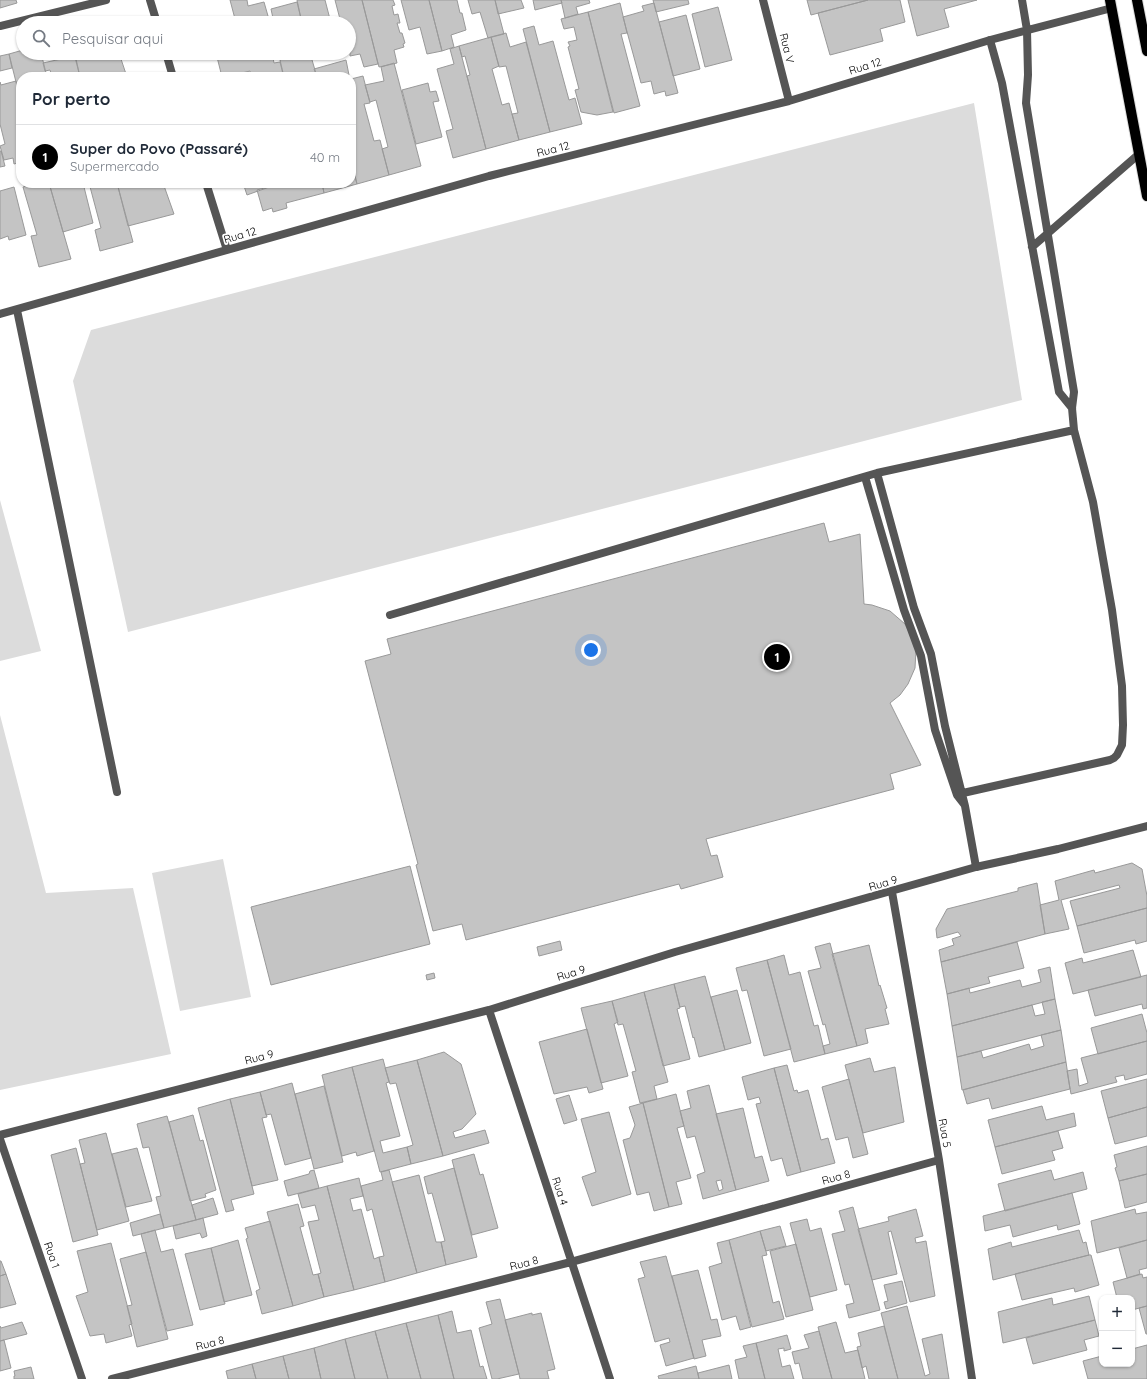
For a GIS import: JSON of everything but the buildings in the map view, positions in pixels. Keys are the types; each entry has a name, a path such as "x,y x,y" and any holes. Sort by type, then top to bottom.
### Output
{"main road":[{"path":"1137,0 1147,51"},
{"path":"1111,4 1147,196"}],"street":[{"path":"41,16 106,0"},
{"path":"150,0 155,16"},
{"name":"Rua V","path":"763,0 789,101"},
{"path":"963,793 1110,760 1114,758 1122,745 1122,686 1112,610 1093,502 1074,430 1072,408 1074,392 1026,103 1028,75 1028,30 1022,0"},
{"name":"Rua 12","path":"0,314 489,176 789,101 1111,4"},
{"path":"0,26 16,22"},
{"path":"990,40 1002,83 1059,392 1072,408"},
{"path":"168,60 172,72"},
{"path":"1032,247 1139,154"},
{"path":"208,188 227,250"},
{"path":"16,310 117,792"},
{"path":"390,615 877,473 1074,430"},
{"path":"877,473 914,608 931,654 945,726 966,806 976,867"},
{"path":"865,477 904,610 921,656 935,730 957,795 966,806"},
{"name":"Rua 9","path":"0,1135 490,1010 675,952 892,892 976,867 1058,849 1147,826"},
{"name":"Rua 5","path":"892,892 939,1160 972,1379"},
{"name":"Rua 4","path":"490,1010 610,1379"},
{"name":"Rua 1","path":"0,1139 82,1379"},
{"name":"Rua 8","path":"112,1379 571,1262 939,1160"}],"shaded area":[{"path":"974,103 1022,400 128,632 73,381 91,330"},
{"path":"0,500 41,651 0,661"},
{"path":"0,715 46,893 133,888 171,1054 0,1090"},
{"path":"223,859 251,997 180,1011 152,873"}],"place":[{"name":"Super do Povo (Passaré)","path":"777,657"}]}
